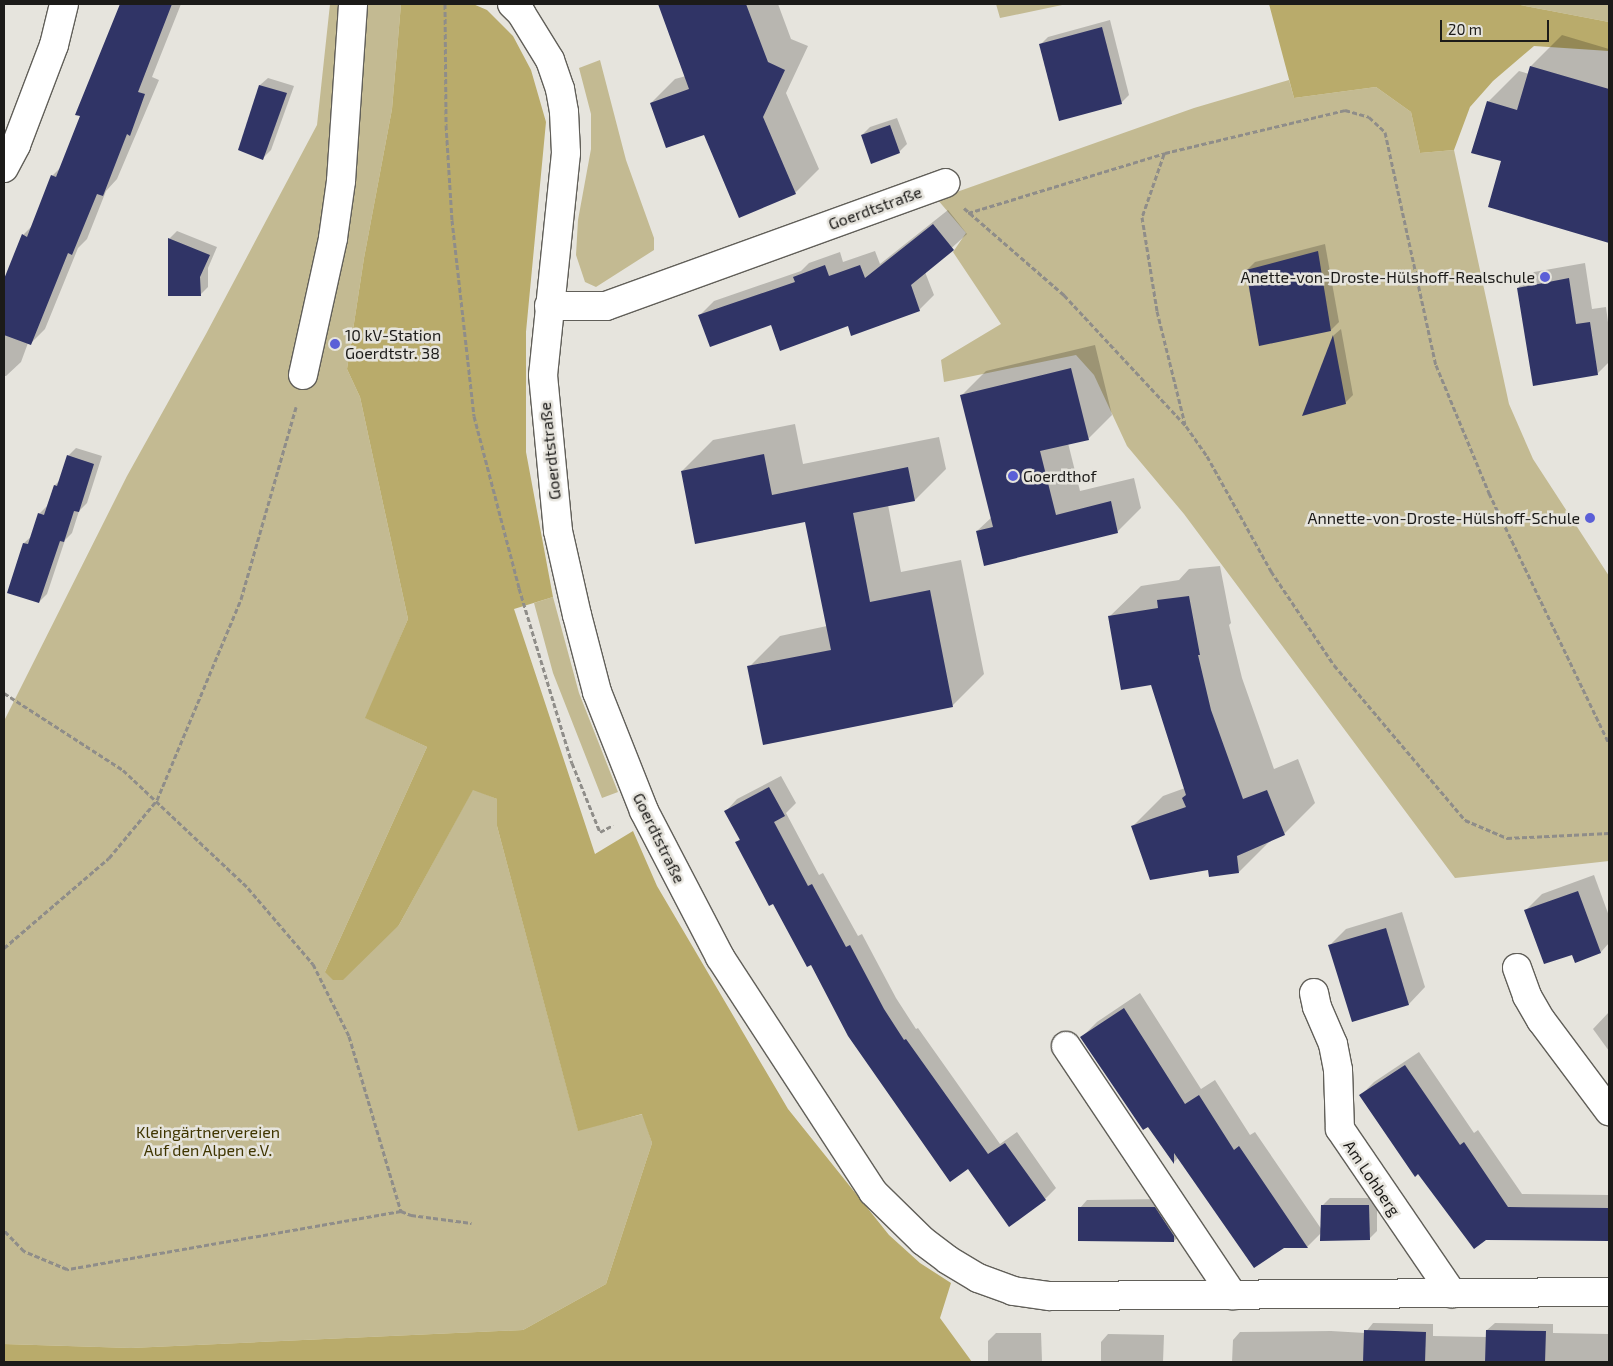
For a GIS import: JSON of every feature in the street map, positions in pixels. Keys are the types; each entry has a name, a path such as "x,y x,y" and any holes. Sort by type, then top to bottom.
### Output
{"street":[{"path":"4,168 16,145 48,61 64,4"},
{"path":"303,375 333,238 341,181 353,4"},
{"name":"Goerdtstraße","path":"512,4 522,13 550,60 560,89 564,112 566,152 543,376 558,531 576,615 598,692 644,811 720,957 873,1192 923,1241 978,1278 1013,1291 1050,1296 1234,1295"},
{"name":"Goerdtstraße","path":"549,306 606,306 945,183"},
{"path":"1517,968 1527,996 1540,1020 1609,1111"},
{"name":"Am Lohberg","path":"1314,993 1317,1006 1333,1044 1338,1070 1340,1129 1452,1293"},
{"path":"1066,1046 1234,1295 1609,1292"}],"path":[{"path":"445,4 446,125 452,220 474,416 522,598 572,763 600,832"},
{"path":"968,213 1165,153 1345,110 1370,117 1385,132 1436,364 1489,493 1609,743"},
{"path":"1165,153 1142,217 1157,311 1186,426"},
{"path":"945,183 968,213 1064,295 1186,426 1207,456 1270,571 1334,665 1465,820 1507,838 1609,833"},
{"path":"4,948 109,858 157,800 241,599 303,375"},
{"path":"4,693 123,770 157,800 248,888 313,964 349,1036 401,1211"},
{"path":"4,1230 24,1251 67,1269 401,1211 411,1215 471,1223"}],"green space":[{"name":"Kleingärtnervereien Auf den Alpen e.V.","path":"330,4 401,4 392,109 364,258 347,369 360,397 408,619 366,718 427,747 325,972 399,925 473,789 497,799 497,826 578,1130 643,1114 652,1143 606,1284 523,1330 131,1348 4,1344 4,721 127,476 206,334 317,125"},
{"path":"996,4 1067,4 1000,18"},
{"path":"1515,4 1609,4 1609,22"},
{"path":"600,60 626,160 654,238 654,250 596,287 585,282 576,255 578,220 591,149 591,114 579,68"},
{"path":"1289,80 1294,98 1376,87 1411,112 1420,153 1454,150 1509,404 1533,459 1609,576 1609,861 1455,878 1184,514 1127,446 1094,375 1076,355 944,382 941,360 1001,324 953,252 966,233 937,199 1194,108"},
{"path":"553,597 579,693 618,792 602,798 553,673 534,603"}],"shaded area":[{"path":"401,4 473,4 487,10 513,36 531,70 546,122 526,332 526,452 553,597 514,609 595,854 633,831 657,886 788,1109 889,1235 920,1263 951,1283 940,1318 972,1362 4,1362 4,1344 131,1348 523,1330 606,1284 652,1143 642,1114 578,1131 497,826 497,799 473,790 399,925 343,980 333,980 325,972 427,747 365,718 408,619 360,397 347,369 364,258 392,109"},
{"path":"1269,4 1515,4 1609,22 1609,51 1534,46 1493,81 1470,107 1454,150 1420,153 1411,112 1376,87 1294,98"}],"building":[{"path":"120,4 172,4 138,92 145,94 130,136 127,134 103,196 97,194 72,255 68,253 31,345 4,335 4,279 22,234 27,237 51,175 56,177 80,116 75,115"},
{"path":"658,4 746,4 768,62 785,70 763,117 796,194 739,218 704,135 666,148 650,103 689,89"},
{"path":"1102,27 1122,104 1059,121 1039,44"},
{"path":"1530,66 1609,89 1609,243 1488,207 1501,161 1471,153 1487,101 1517,110"},
{"path":"259,85 287,93 263,160 238,150"},
{"path":"890,125 900,153 871,164 861,135"},
{"path":"933,224 954,250 911,285 920,311 851,336 848,326 780,351 771,325 710,347 698,315 795,282 793,277 825,265 829,276 860,265 865,278"},
{"path":"168,238 210,255 200,277 201,296 168,296"},
{"path":"1318,251 1331,331 1259,346 1246,270"},
{"path":"1569,278 1576,324 1590,322 1598,375 1533,386 1517,288"},
{"path":"1333,335 1346,404 1302,416"},
{"name":"Goerdthof","path":"1071,368 1089,440 1040,451 1056,515 1111,501 1118,533 984,566 976,531 993,527 960,395"},
{"path":"764,454 772,495 908,467 915,501 853,513 870,602 930,590 953,707 763,745 747,666 831,650 805,522 695,544 681,471"},
{"path":"67,455 94,464 79,512 74,511 64,542 60,541 39,603 7,593 23,543 28,544 38,513 44,515 54,485 57,486"},
{"path":"1189,596 1200,655 1198,655 1211,710 1243,799 1267,790 1285,835 1237,856 1239,873 1209,877 1208,870 1150,880 1131,826 1186,807 1182,798 1186,795 1151,685 1121,690 1108,616 1158,608 1157,600"},
{"path":"769,787 785,816 774,822 808,886 812,884 846,947 850,945 884,1009 904,1040 906,1039 988,1154 1005,1143 1046,1200 1009,1227 968,1169 950,1182 848,1036 811,965 807,967 773,904 769,906 735,842 740,840 724,811"},
{"path":"1578,891 1601,953 1575,963 1572,955 1544,964 1524,910"},
{"path":"1386,928 1409,1005 1352,1022 1328,945"},
{"path":"1124,1008 1185,1104 1199,1095 1234,1150 1239,1146 1308,1248 1284,1248 1254,1268 1174,1153 1174,1164 1148,1127 1143,1130 1080,1037"},
{"path":"1405,1065 1460,1145 1464,1142 1508,1207 1609,1208 1609,1241 1486,1240 1474,1249 1418,1174 1415,1177 1359,1095"},
{"path":"1321,1205 1369,1205 1370,1240 1320,1241"},
{"path":"1078,1207 1155,1207 1174,1236 1174,1242 1078,1241"},
{"path":"1364,1330 1426,1332 1425,1362 1363,1362"},
{"path":"1486,1330 1546,1331 1545,1362 1485,1362"}],"place":[{"name":"Anette-von-Droste-Hülshoff-Realschule","path":"1545,277"},
{"name":"10 kV-Station Goerdtstr. 38","path":"335,344"},
{"name":"Goerdthof","path":"1013,476"},
{"name":"Annette-von-Droste-Hülshoff-Schule","path":"1590,518"}]}
